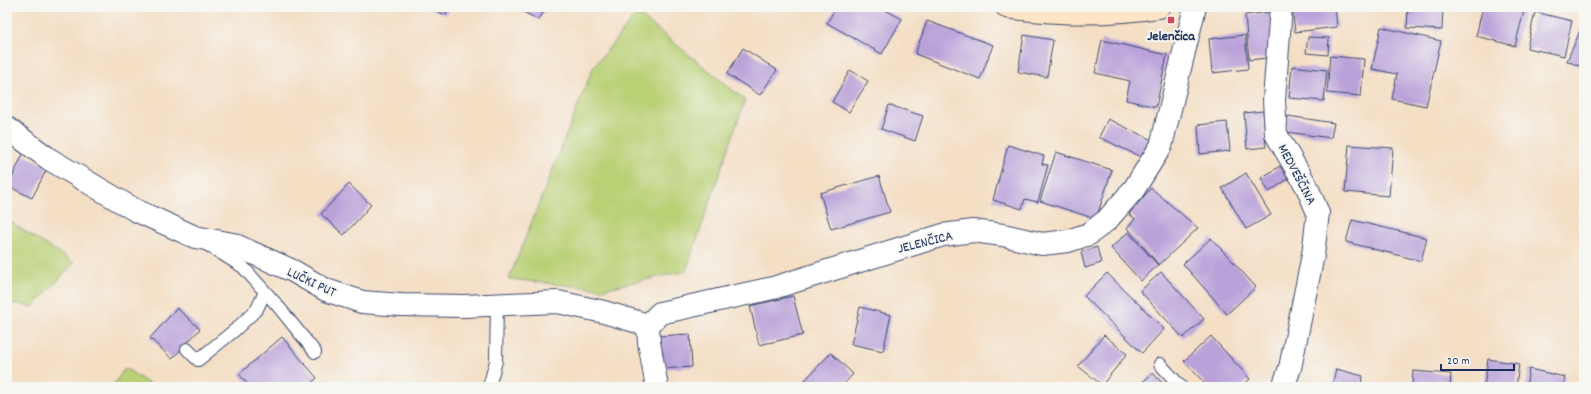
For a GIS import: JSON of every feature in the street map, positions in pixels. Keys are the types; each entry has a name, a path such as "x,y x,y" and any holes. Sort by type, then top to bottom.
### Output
{"main road":[{"path":"1008,7 1036,11 1088,14 1159,7"}],"street":[{"name":"JELENČICA","path":"648,325 660,313 773,288 943,234 972,231 1003,235 1042,244 1068,241 1089,234 1107,220 1134,189 1160,146 1195,7"},
{"name":"MEDVEŠČINA","path":"1281,7 1274,100 1276,134 1307,187 1318,213 1313,255 1290,368 1283,387"},
{"name":"LUČKI PUT","path":"7,128 49,159 135,210 195,237 233,244 293,271 326,290 362,302 464,306 558,302 604,312 648,325"},
{"path":"648,325 649,342 657,380 657,387"}],"lane":[{"path":"195,237 243,267 315,352"},
{"path":"187,349 198,360 235,330 257,309 265,292"},
{"path":"489,387 496,361 497,305"},
{"path":"1160,364 1181,387"}],"green space":[{"path":"637,13 745,100 686,271 602,289 509,279 593,68"},
{"path":"7,222 12,223 74,263 33,307 7,302"},
{"path":"125,368 154,387 112,387"}],"building":[{"path":"427,7 449,7 446,15"},
{"path":"514,7 546,7 539,20"},
{"path":"836,7 880,7 902,19 882,54 827,23"},
{"path":"1292,7 1335,7 1337,27 1295,32"},
{"path":"1408,7 1443,7 1442,30 1407,28"},
{"path":"1483,7 1525,7 1515,46 1476,36"},
{"path":"1270,12 1275,57 1249,60 1245,15"},
{"path":"1535,12 1572,21 1564,56 1527,48"},
{"path":"927,21 993,45 980,79 915,54"},
{"path":"1584,22 1584,68 1567,61"},
{"path":"1381,27 1441,41 1426,106 1392,99 1397,74 1372,69"},
{"path":"1024,35 1053,40 1047,77 1018,72"},
{"path":"1245,35 1248,69 1212,73 1209,39"},
{"path":"1308,37 1329,38 1328,55 1306,53"},
{"path":"1102,40 1167,55 1156,107 1126,100 1130,81 1095,73"},
{"path":"743,48 777,70 760,95 727,74"},
{"path":"1330,56 1364,59 1361,96 1327,93"},
{"path":"1292,66 1327,70 1324,101 1289,98"},
{"path":"850,70 868,81 849,112 832,102"},
{"path":"889,105 923,116 915,141 881,129"},
{"path":"1263,111 1266,147 1247,149 1244,113"},
{"path":"1288,116 1334,123 1331,138 1286,132"},
{"path":"1108,119 1154,141 1145,159 1099,137"},
{"path":"1227,122 1230,151 1200,154 1198,125"},
{"path":"1008,145 1044,156 1042,164 1048,165 1038,202 1025,199 1022,209 993,200"},
{"path":"1349,145 1393,148 1389,196 1345,192"},
{"path":"1056,152 1112,170 1096,219 1040,201"},
{"path":"23,154 48,167 32,198 8,186"},
{"path":"1280,166 1288,179 1269,192 1261,178"},
{"path":"1246,173 1271,215 1246,229 1222,188"},
{"path":"879,176 890,212 831,229 820,193"},
{"path":"349,184 371,205 344,235 321,214"},
{"path":"1151,188 1198,228 1159,265 1127,228 1135,219 1129,214"},
{"path":"1352,220 1427,238 1421,261 1346,242"},
{"path":"1128,232 1158,265 1141,281 1111,248"},
{"path":"1211,238 1256,287 1227,314 1183,264"},
{"path":"1097,247 1101,263 1085,268 1081,252"},
{"path":"1161,272 1204,319 1183,338 1140,291"},
{"path":"1107,273 1164,329 1142,353 1084,296"},
{"path":"793,296 803,335 759,345 750,306"},
{"path":"860,307 891,315 883,351 851,344"},
{"path":"177,308 200,329 172,359 150,338"},
{"path":"690,334 692,367 659,369 658,336"},
{"path":"1104,335 1127,354 1102,385 1078,366"},
{"path":"1211,336 1250,379 1241,387 1208,387 1184,361"},
{"path":"282,337 317,378 307,387 250,387 239,374"},
{"path":"831,353 853,374 841,387 808,387 803,382"},
{"path":"1488,359 1519,364 1516,387 1484,387"},
{"path":"1336,369 1363,376 1360,387 1332,387"},
{"path":"1529,369 1565,377 1563,387 1526,387"},
{"path":"1413,371 1451,374 1450,387 1412,387"},
{"path":"1153,373 1166,387 1137,387"}],"place":[{"name":"Jelenčica","path":"1171,20"}]}
